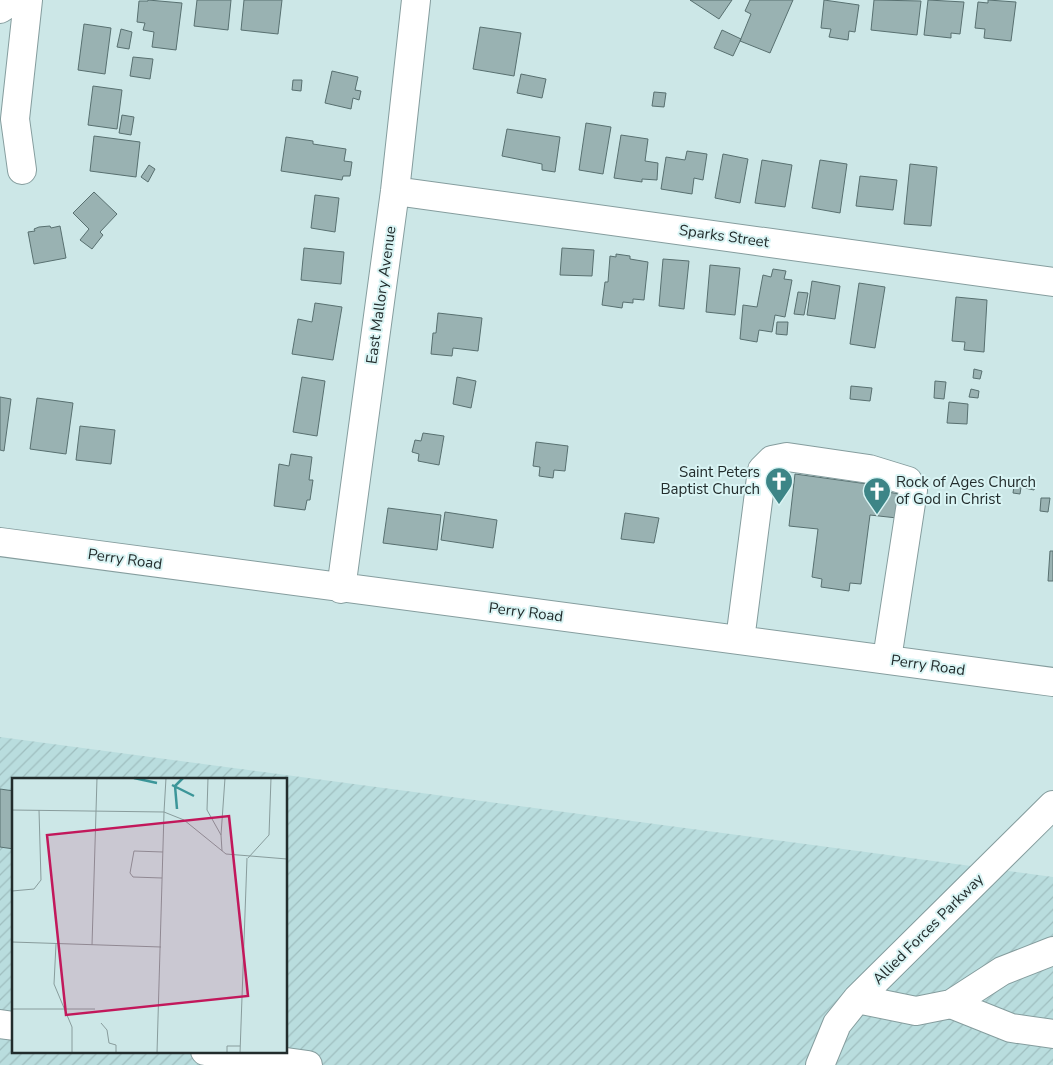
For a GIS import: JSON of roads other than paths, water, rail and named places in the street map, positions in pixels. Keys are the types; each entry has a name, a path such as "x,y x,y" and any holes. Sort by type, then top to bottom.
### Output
{"street":[{"path":"0,9 14,0"},
{"path":"22,170 15,119 28,0"},
{"name":"East Mallory Avenue","path":"341,589 395,191 416,0"},
{"name":"Sparks Street","path":"395,191 1053,282"},
{"path":"740,640 762,470 772,460 787,457 870,469 908,480 913,490 887,659"},
{"name":"Perry Road","path":"0,542 341,589 1053,682"},
{"name":"Allied Forces Parkway","path":"820,1065 837,1024 857,1000 1053,805"},
{"path":"857,1000 916,1011 951,1004 1002,971 1053,951"},
{"path":"951,1004 1011,1028 1053,1034"},
{"path":"212,1052 308,1065"}],"place":[{"name":"Saint Peters Baptist Church","path":"779,505"},
{"name":"Rock of Ages Church of God in Christ","path":"877,515"}]}
